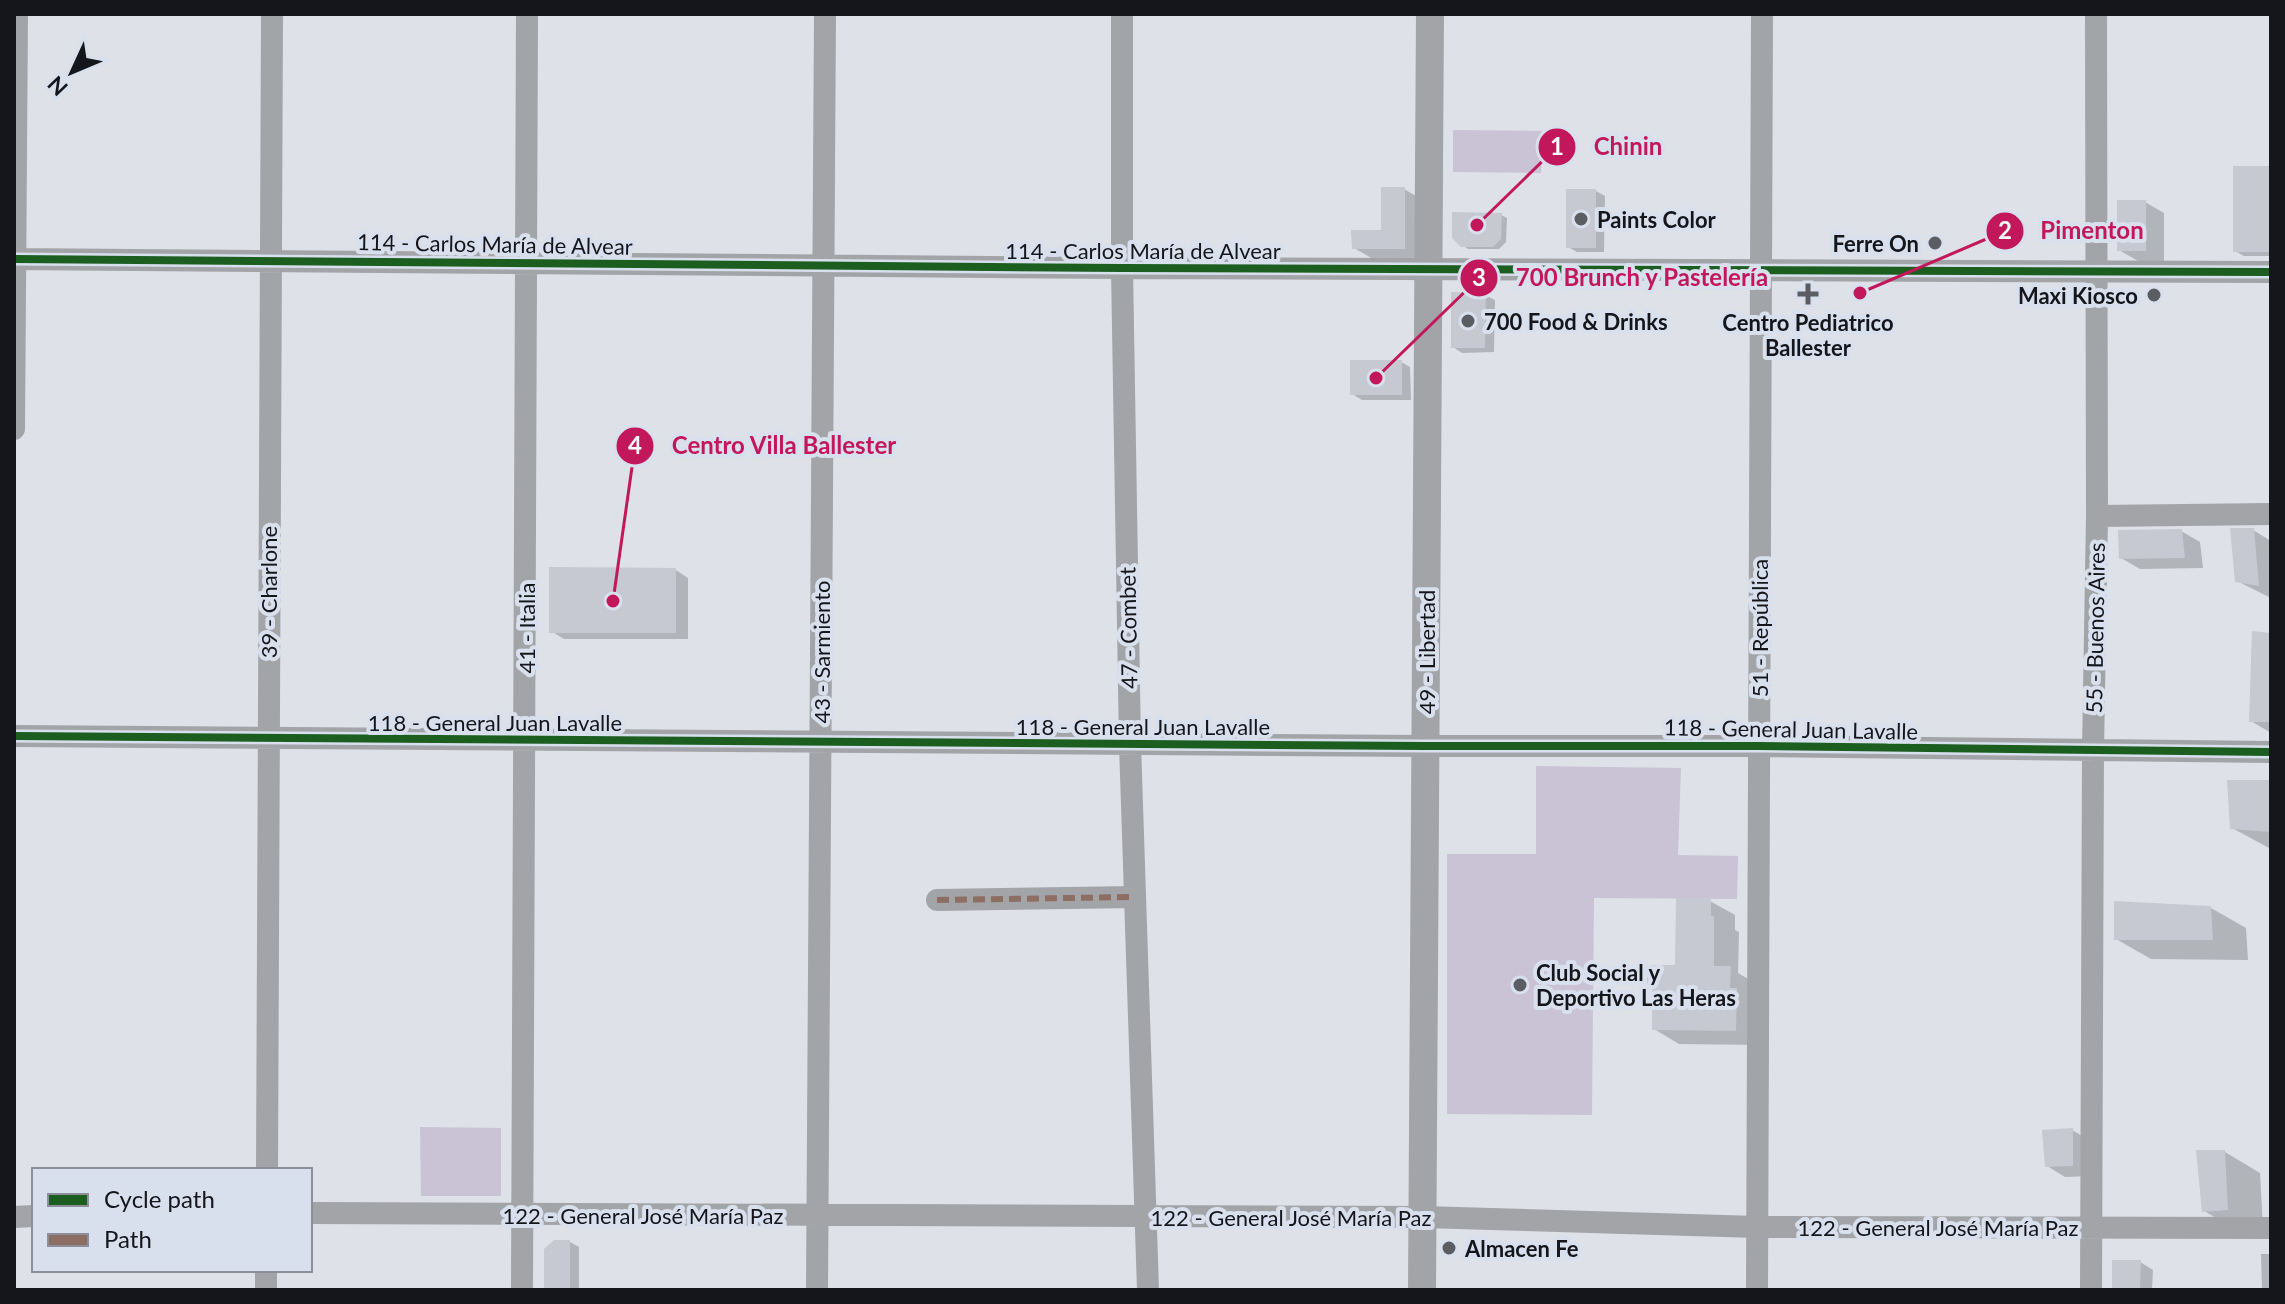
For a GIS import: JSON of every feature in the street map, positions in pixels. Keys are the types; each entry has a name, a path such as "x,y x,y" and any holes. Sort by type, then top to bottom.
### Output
{"street":[{"path":"14,429 17,14"},
{"name":"39 - Charlone","path":"267,1168 272,14"},
{"name":"41 - Italia","path":"522,1290 527,14"},
{"name":"43 - Sarmiento","path":"817,1290 825,14"},
{"name":"47 - Combet","path":"1122,14 1122,268 1130,744 1148,1290"},
{"name":"49 - Libertad","path":"1422,1290 1430,14"},
{"name":"51 - República","path":"1757,1290 1762,14"},
{"name":"55 - Buenos Aires","path":"2091,1290 2097,516 2096,14"},
{"name":"114 - Carlos María de Alvear","path":"16,259 1122,268 2271,272"},
{"path":"2097,516 2271,514"},
{"name":"118 - General Juan Lavalle","path":"14,736 2271,752"},
{"path":"937,900 1135,897"},
{"name":"122 - General José María Paz","path":"312,1213 1423,1217 1757,1227 2271,1228"}],"shaded area":[{"path":"1453,130 1542,131 1541,173 1453,172"},
{"name":"Club Social y Deportivo Las Heras","path":"1536,766 1681,768 1678,855 1738,856 1737,899 1594,898 1592,1115 1447,1114 1447,854 1536,854"},
{"path":"420,1127 501,1128 501,1196 421,1196"}],"building":[{"path":"2233,166 2271,166 2271,252 2233,252"},
{"path":"1381,187 1405,187 1405,249 1352,249 1351,230 1381,230"},
{"name":"Paints Color","path":"1566,189 1596,189 1596,248 1566,248"},
{"path":"2117,200 2146,200 2146,251 2117,251"},
{"path":"1452,212 1502,213 1501,239 1493,247 1461,247 1452,238"},
{"name":"700 Food & Drinks","path":"1451,292 1486,293 1485,348 1451,348"},
{"path":"1350,360 1402,360 1402,395 1350,395"},
{"path":"2230,528 2254,528 2259,586 2235,582"},
{"path":"2182,529 2185,558 2119,559 2118,530"},
{"path":"549,567 676,568 676,633 549,633"},
{"path":"2252,631 2271,633 2271,722 2249,722"},
{"path":"2227,780 2271,780 2271,832 2230,829"},
{"path":"1676,898 1711,899 1714,966 1731,966 1730,988 1737,988 1736,1031 1652,1030 1652,987 1647,987 1647,965 1675,965"},
{"path":"2114,901 2211,906 2213,940 2114,940"},
{"path":"2073,1128 2073,1166 2045,1167 2042,1130"},
{"path":"2196,1150 2225,1150 2228,1210 2202,1212"},
{"path":"554,1240 570,1240 570,1290 544,1290 544,1249"},
{"path":"2112,1260 2141,1260 2140,1290 2112,1290"}],"marked path":[{"path":"937,900 1135,897"}],"cycle path":[{"path":"14,259 1122,268 2271,272"},
{"path":"14,736 2271,752"}],"place":[{"name":"Paints Color","path":"1581,219"},
{"name":"Chinin","path":"1477,225"},
{"name":"Ferre On","path":"1935,243"},
{"name":"Pimenton","path":"1860,293"},
{"name":"Centro Pediatrico Ballester","path":"1808,294"},
{"name":"Maxi Kiosco","path":"2154,295"},
{"name":"700 Food & Drinks","path":"1468,321"},
{"name":"700 Brunch y Pastelería","path":"1376,378"},
{"name":"Centro Villa Ballester","path":"613,601"},
{"name":"Club Social y Deportivo Las Heras","path":"1520,985"},
{"name":"Almacen Fe","path":"1449,1248"}]}
